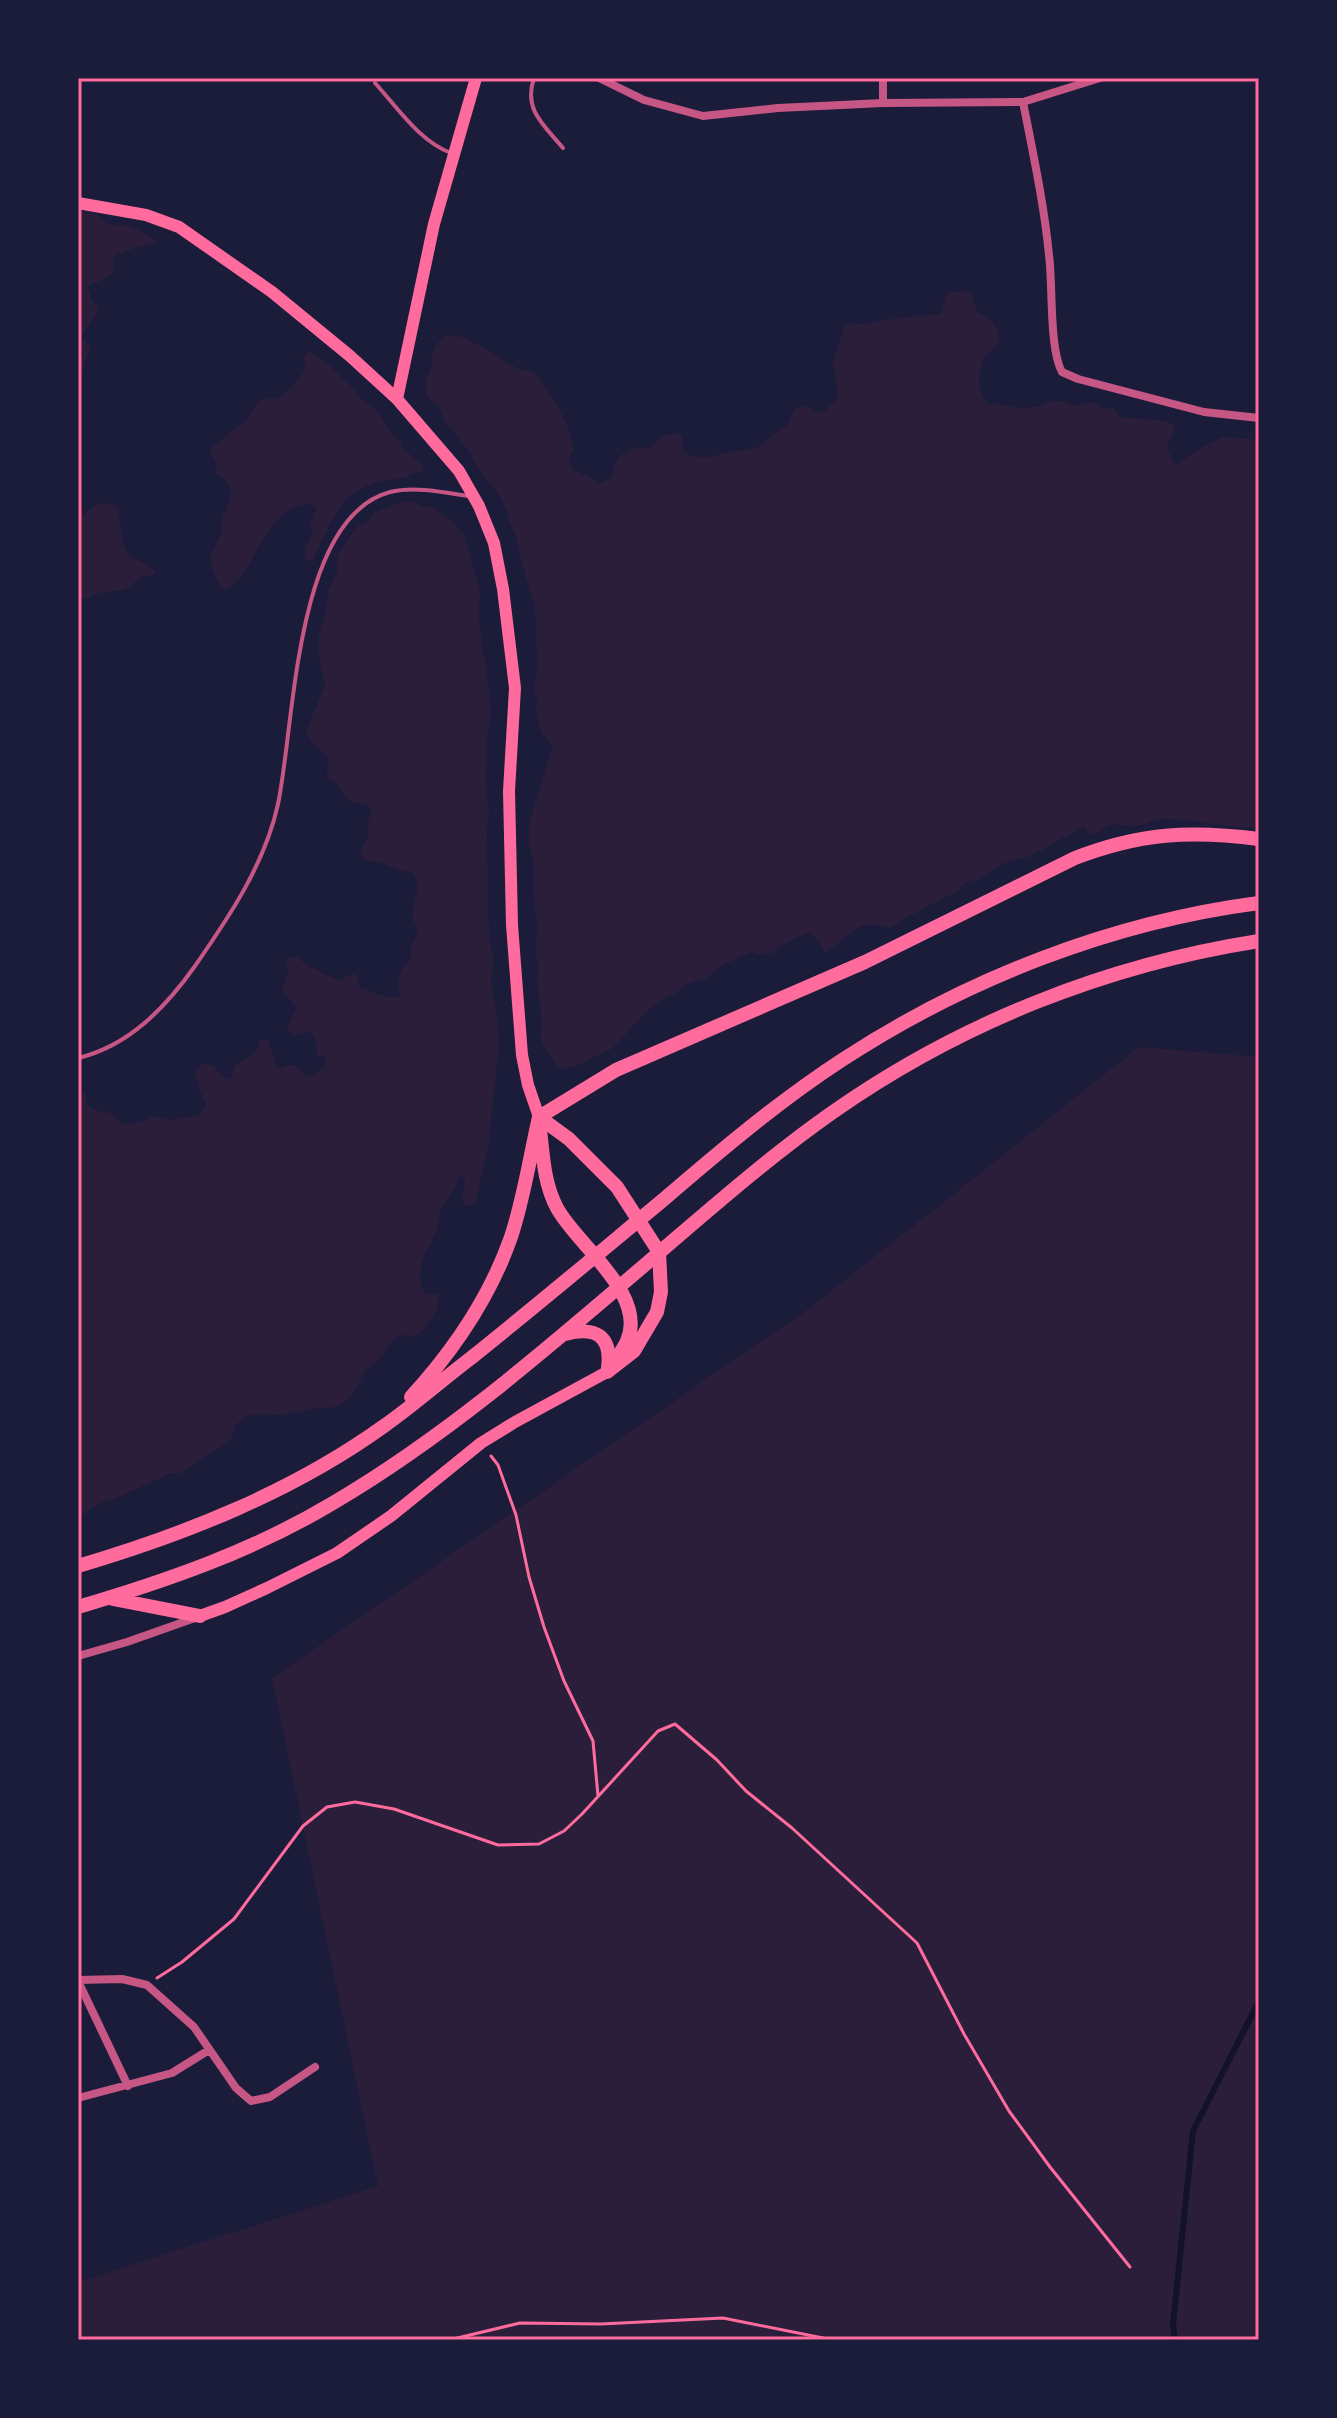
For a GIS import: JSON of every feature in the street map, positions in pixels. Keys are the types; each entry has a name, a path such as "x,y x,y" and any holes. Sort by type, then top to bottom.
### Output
{"highway":[{"path":"383,1427 453,1346 494,1279 512,1235 539,1117 616,1070 817,984 1075,858 1132,839 1163,834 1259,839"},
{"path":"78,1566 161,1541 230,1513 323,1465 383,1427 796,1092 842,1060 938,1004 1038,961 1102,938 1163,920 1259,903"},
{"path":"78,1607 160,1582 238,1552 334,1503 435,1435 562,1335 731,1191 874,1084 929,1053 1042,999 1111,975 1213,948 1259,941"},
{"path":"539,1117 569,1139 617,1187 659,1252 661,1292 657,1312 634,1351 607,1372"},
{"path":"539,1117 550,1194 559,1212 618,1286 628,1310 631,1325 628,1340 607,1372"},
{"path":"562,1335 578,1331 603,1338 609,1347 607,1372"},
{"path":"109,1598 200,1616"}],"main road":[{"path":"397,399 434,224 476,78"},
{"path":"79,203 146,215 179,227 272,292 397,399 459,471 474,496 494,543 515,688 509,791 512,925 522,1055 539,1117"},
{"path":"200,1616 267,1588 337,1553 391,1516 481,1443 607,1372"}],"street":[{"path":"599,78 644,100 703,116 778,108 883,103 1023,102 1100,78"},
{"path":"883,78 883,103"},
{"path":"1023,102 1044,211 1056,356 1062,372 1204,412 1259,418"},
{"path":"78,1656 200,1616"},
{"path":"128,2086 78,1981 122,1979 147,1985 194,2027 236,2088 251,2101 270,2097 315,2067"},
{"path":"78,2098 172,2073 209,2050"}],"lane":[{"path":"534,78 530,90 533,109 563,148"},
{"path":"375,83 425,137 453,154"},
{"path":"78,167 79,203"},
{"path":"78,1058 136,1031 175,994 218,933 251,877 277,806 298,663 313,590 333,539 351,515 368,501 390,492 436,491 474,496"}],"path":[{"path":"481,1443 498,1465 516,1515 529,1577 544,1627 564,1681 593,1741 598,1796"},
{"path":"147,1985 182,1962 234,1919 303,1826 327,1807 355,1802 394,1809 498,1845 539,1844 564,1831 658,1731 675,1724 917,1943 964,2034 1009,2111 1130,2267"},
{"path":"449,2340 520,2323 601,2324 723,2318 833,2340"},
{"path":"161,2340 170,2340"}],"shaded area":[{"path":"78,213 96,214 108,224 131,226 159,242 114,256 111,275 88,287 98,311 80,338 91,346 78,400"},
{"path":"962,291 972,295 978,313 991,321 999,336 1000,342 985,357 980,370 980,384 987,403 1021,408 1041,406 1052,401 1064,401 1076,406 1089,402 1114,409 1120,417 1167,421 1175,426 1167,449 1177,465 1223,437 1259,440 1259,828 1160,819 1139,826 1112,825 1093,834 1083,827 1031,856 1001,864 977,880 966,882 958,891 890,928 877,925 859,927 824,952 818,939 807,933 773,953 761,955 752,952 725,964 706,978 691,982 662,999 613,1048 576,1066 559,1069 540,1037 539,968 535,950 538,928 529,843 529,824 552,747 541,734 533,688 537,669 535,605 506,508 470,453 445,423 439,407 431,403 426,394 426,379 433,364 431,357 434,348 443,336 463,337 518,369 533,372 552,396 567,424 574,448 569,459 572,469 598,484 611,478 615,463 624,452 647,448 670,434 676,433 682,437 683,450 701,458 761,445 786,426 796,407 807,406 816,413 825,411 838,397 833,360 845,326 941,314 947,293"},
{"path":"309,351 326,362 365,403 378,411 402,448 424,469 408,477 358,490 334,516 313,560 307,561 304,556 316,509 311,504 293,509 279,518 269,531 244,573 234,584 222,590 212,569 210,556 222,532 221,522 232,493 225,480 216,473 215,461 210,455 212,447 247,419 257,403 267,398 278,398 294,385 305,369 303,357"},
{"path":"412,501 433,507 450,519 464,535 480,594 478,618 491,714 486,777 489,938 494,958 491,984 499,1044 488,1148 475,1205 465,1206 462,1199 465,1177 459,1177 440,1212 439,1223 421,1267 421,1285 425,1294 438,1294 438,1308 415,1337 404,1335 394,1338 342,1404 280,1415 250,1414 235,1425 232,1438 182,1473 171,1473 101,1503 78,1517 78,1093 85,1093 87,1104 98,1111 111,1113 124,1125 145,1121 153,1116 170,1120 200,1115 207,1104 195,1072 201,1064 213,1065 224,1078 230,1079 235,1065 255,1053 260,1040 268,1040 278,1069 292,1065 309,1077 326,1065 325,1057 317,1056 315,1037 310,1032 293,1036 287,1027 296,1008 282,989 288,973 287,958 296,956 338,980 357,975 359,987 387,997 399,997 400,972 411,957 411,946 419,930 412,918 418,884 412,871 400,871 362,858 360,852 368,836 367,822 372,812 367,804 351,802 334,782 327,779 328,756 313,745 306,731 325,685 319,636 325,618 328,589 337,573 338,554 359,525 366,523 374,513 400,502"},
{"path":"111,503 119,509 124,546 133,558 156,573 144,576 124,590 78,599 78,513 83,515 97,504"},
{"path":"1139,1047 1259,1057 1259,2340 78,2340 78,2282 378,2186 272,1678 811,1307"}],"waterway":[{"path":"1175,2340 1173,2324 1193,2131 1259,2001"}]}
